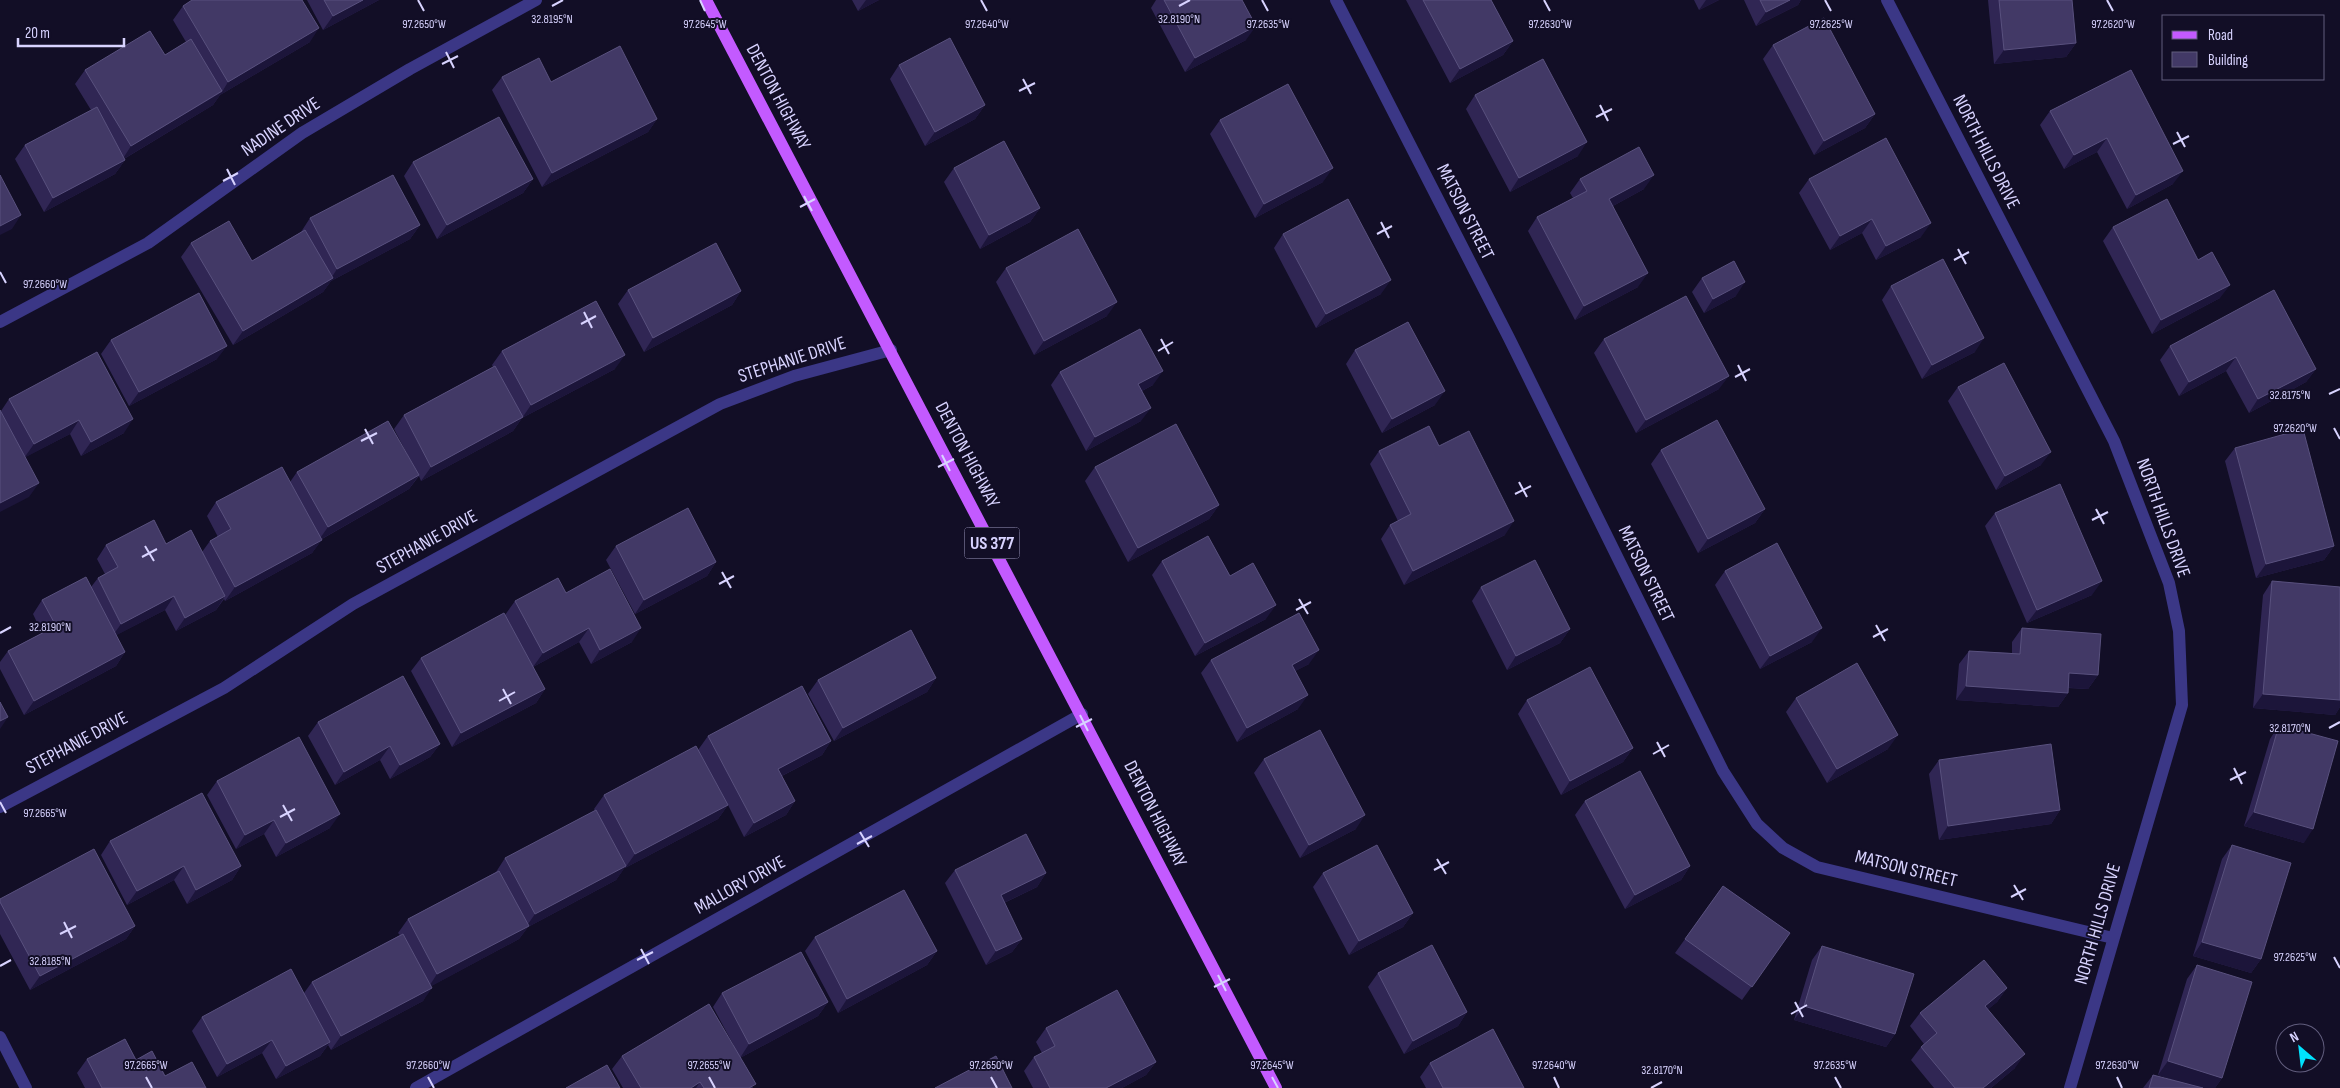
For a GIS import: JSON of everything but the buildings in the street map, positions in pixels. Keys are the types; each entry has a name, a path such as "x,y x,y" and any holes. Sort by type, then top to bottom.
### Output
{"main road":[{"name":"DENTON HIGHWAY","path":"706,0 1082,714 1276,1088"}],"street":[{"name":"NADINE DRIVE","path":"0,322 148,243 302,134 410,69 536,0"},
{"name":"MATSON STREET","path":"1336,0 1508,338 1723,771 1757,824 1783,848 1817,866 2113,938"},
{"name":"NORTH HILLS DRIVE","path":"1887,0 2114,441 2168,583 2179,631 2182,704 2070,1088"},
{"name":"STEPHANIE DRIVE","path":"0,807 224,688 352,604 720,404 794,376 891,350"},
{"name":"MALLORY DRIVE","path":"416,1088 1082,714"},
{"path":"0,1038 26,1088"}]}
